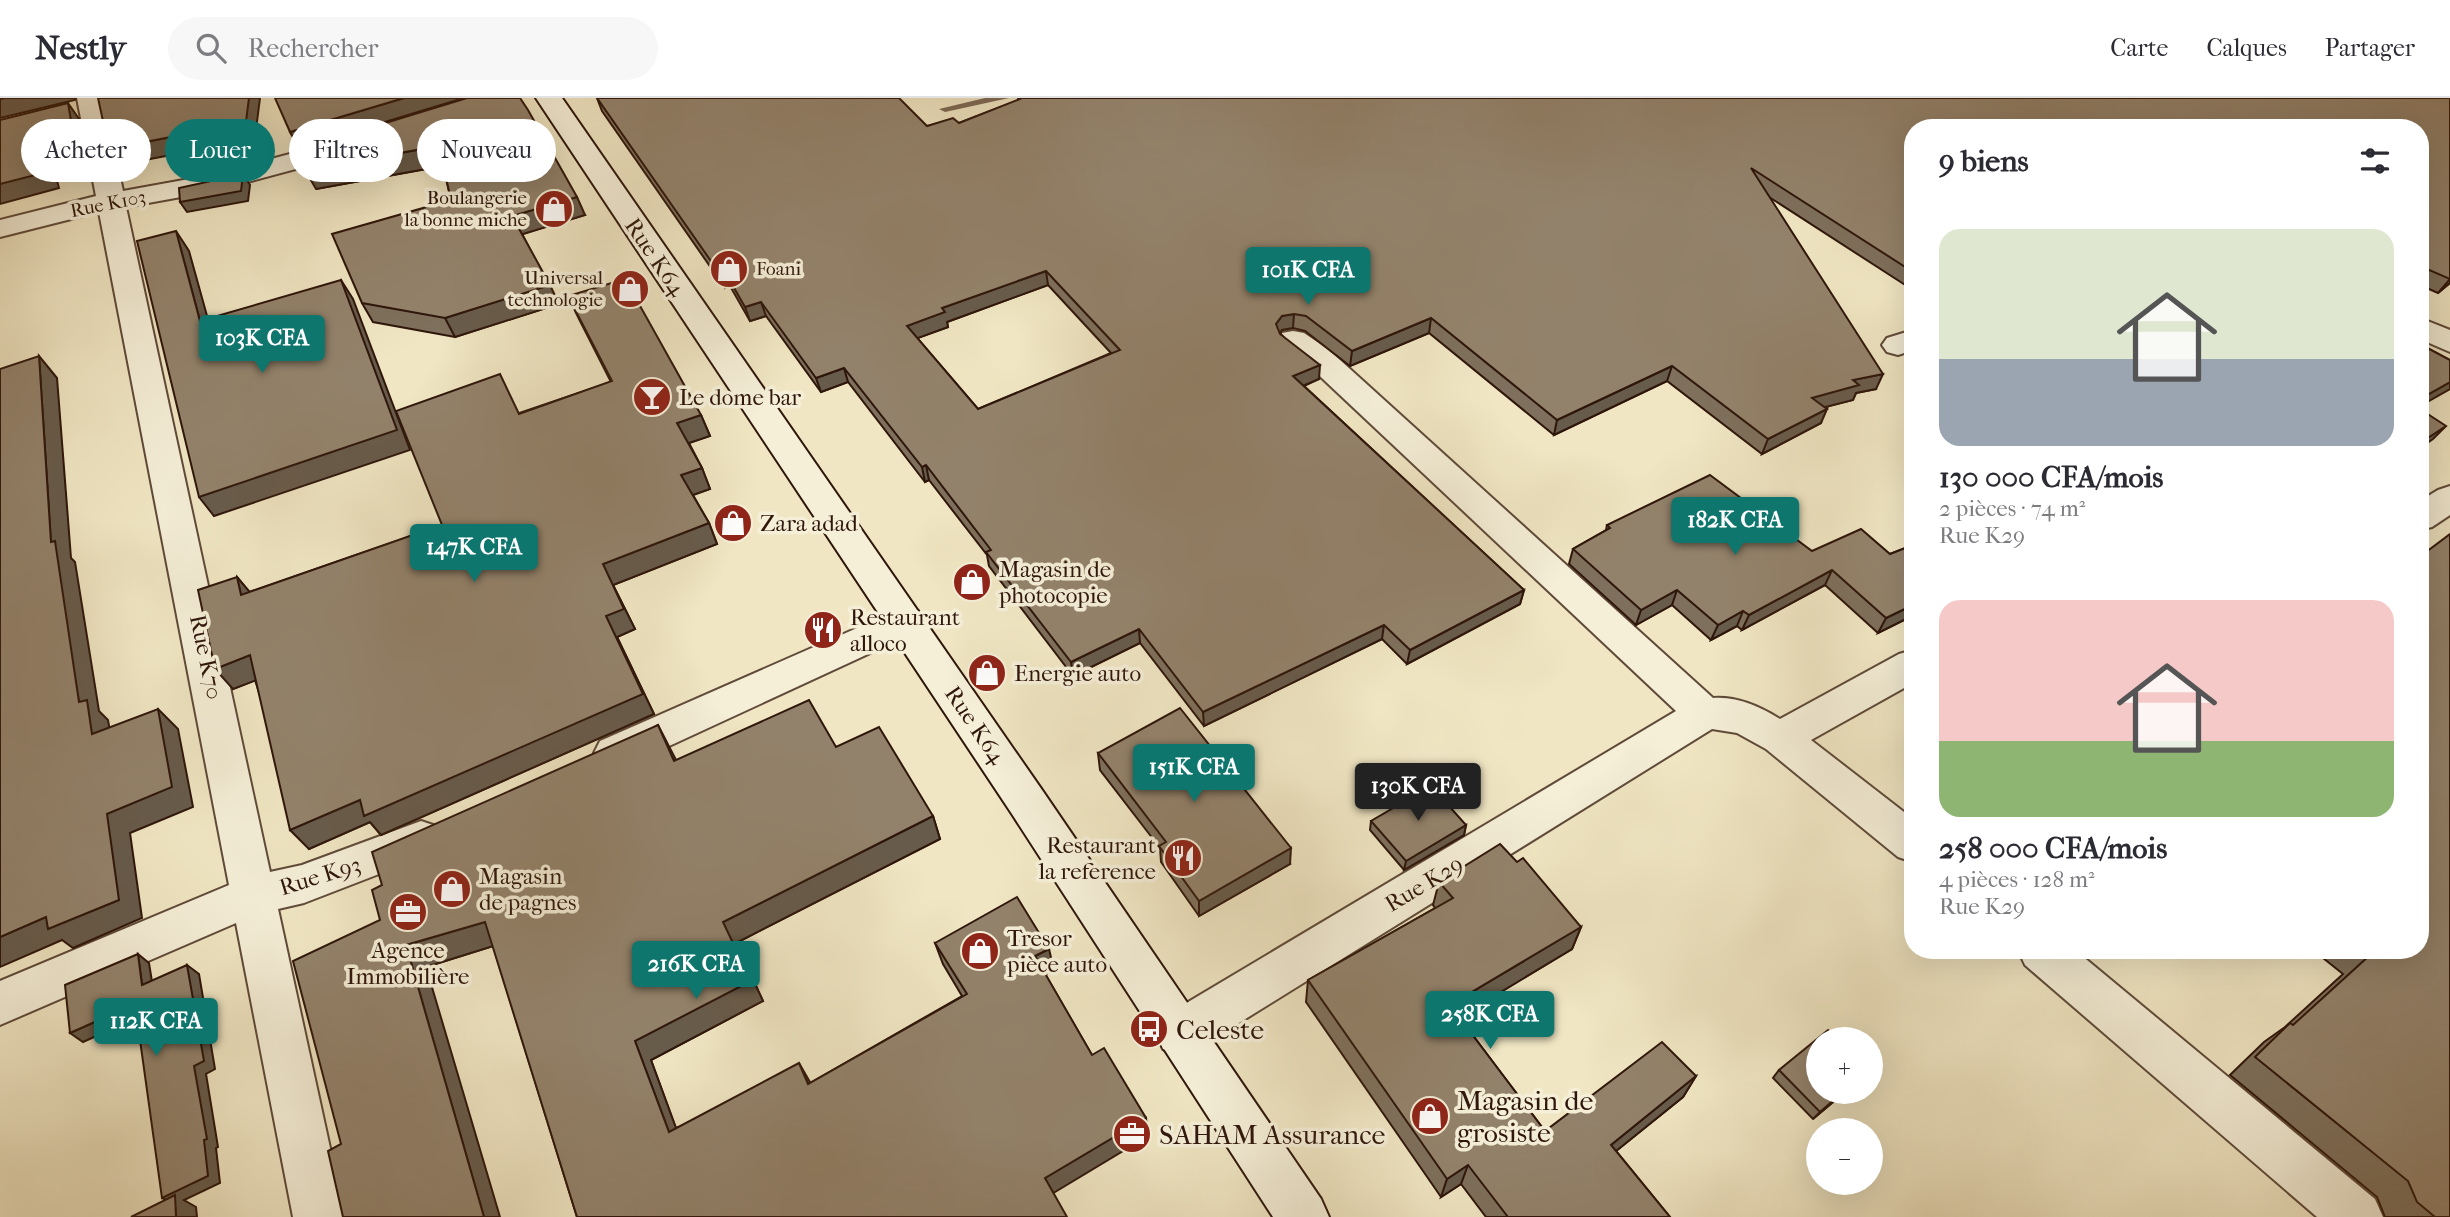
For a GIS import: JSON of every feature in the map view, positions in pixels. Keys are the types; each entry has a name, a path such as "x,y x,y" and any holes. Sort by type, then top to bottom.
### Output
{"street":[{"name":"Rue K64","path":"549,98 905,621 1303,1217"},
{"name":"Rue K70","path":"82,105 112,200 319,1217"},
{"name":"Rue K103","path":"0,229 112,200 148,197 214,183 289,162"},
{"path":"2429,332 2450,342"},
{"path":"1293,340 1318,356 1704,714 1723,713 1749,720 1780,738 1904,837"},
{"path":"2429,512 2450,498"},
{"path":"580,768 905,621"},
{"path":"1780,738 1904,669"},
{"name":"Rue K29","path":"1180,1032 1704,714"},
{"name":"Rue K93","path":"0,1003 254,895 304,884 373,860 457,824"},
{"path":"2052,959 2357,1217"}],"building":[{"path":"98,98 249,98 246,119 165,119 165,138 151,141 151,119 103,119"},
{"path":"275,98 404,98 334,119 289,119 289,130"},
{"path":"467,98 520,98 533,119 417,119 417,150 403,152 403,119 398,119"},
{"path":"597,98 899,98 927,126 953,118 959,123 1019,98 2450,98 2450,279 2429,270 2429,119 1904,119 1904,266 1751,168 1883,374 1853,380 1859,385 1812,398 1827,409 1768,439 1672,366 1557,420 1431,318 1352,351 1306,316 1282,316 1276,324 1280,334 1320,365 1293,376 1524,590 1410,650 1384,625 1203,712 1139,629 1071,662 986,552 991,550 926,465 922,467 844,368 816,378 761,302 745,307 725,272 720,274","holes":["1046,271 1120,350 978,409 907,326 945,312 942,308"]},
{"path":"68,103 71,119 21,119 21,179 0,184 0,120"},
{"path":"556,160 577,197 512,216 550,285 445,318 362,303 332,234 451,200 447,182 556,182"},
{"path":"206,182 242,182 241,191 180,202 179,188"},
{"path":"176,231 200,321 341,280 397,430 199,497 137,241"},
{"path":"625,279 701,415 677,423 702,468 681,475 709,523 603,564 624,609 606,616 643,694 364,816 360,800 290,830 250,655 215,669 198,590 237,577 241,595 442,525 396,411 500,374 519,414 612,381 568,296"},
{"path":"2429,349 2450,360 2450,382 2429,394"},
{"path":"39,356 51,542 55,541 79,702 87,700 92,734 158,709 172,787 107,814 119,900 48,929 46,917 0,937 0,369"},
{"path":"2429,415 2446,426 2429,437"},
{"path":"1710,475 1812,551 1861,529 1890,554 1904,549 1904,609 1886,618 1832,570 1749,615 1743,611 1718,625 1677,590 1641,610 1573,549 1610,528 1607,525"},
{"path":"2450,534 2450,1217 2435,1217 2417,1202 2408,1181 2255,1057 2290,1023 2293,1025 2366,959 2429,959 2429,550"},
{"path":"809,700 836,747 879,727 933,816 723,922 751,981 635,1041 669,1132 799,1063 808,1084 967,994 935,943 1017,897 1049,949 1035,956 1092,1055 1104,1048 1146,1118 1045,1178 1067,1217 577,1217 485,922 406,945 484,1217 343,1217 328,1151 341,1144 293,961 380,920 372,890 382,885 372,852 658,725 674,761"},
{"path":"1180,708 1291,848 1199,901 1159,846 1166,842 1098,753"},
{"path":"1431,786 1466,825 1406,861 1371,821"},
{"path":"1500,844 1517,862 1523,858 1581,927 1450,1005 1545,1131 1662,1042 1696,1076 1611,1145 1670,1217 1508,1217 1468,1165 1447,1179 1308,980 1453,898 1439,882"},
{"path":"138,954 142,985 187,965 204,1061 194,1066 207,1139 204,1140 208,1176 162,1198 135,1004 70,1033 65,985"},
{"path":"1806,1048 1806,1098 1779,1070"},
{"path":"1812,1104 1829,1104 1820,1112"},
{"path":"175,1195 176,1217 131,1217"}],"waterway":[{"path":"945,109 1003,98"}],"place":[{"name":"Boulangerie la bonne miche","path":"554,209"},
{"name":"Foani","path":"729,269"},
{"name":"Universal technologie","path":"630,289"},
{"name":"Le dome bar","path":"652,397"},
{"name":"Zara adad","path":"733,523"},
{"name":"Magasin de photocopie","path":"972,582"},
{"name":"Restaurant alloco","path":"823,630"},
{"name":"Energie auto","path":"987,673"},
{"name":"Restaurant la reference","path":"1183,858"},
{"name":"Magasin de pagnes","path":"452,889"},
{"name":"Agence Immobilière","path":"408,912"},
{"name":"Tresor pièce auto","path":"980,951"},
{"name":"Celeste","path":"1149,1029"},
{"name":"Magasin de grosiste","path":"1430,1116"},
{"name":"SAHAM Assurance","path":"1132,1134"}]}
